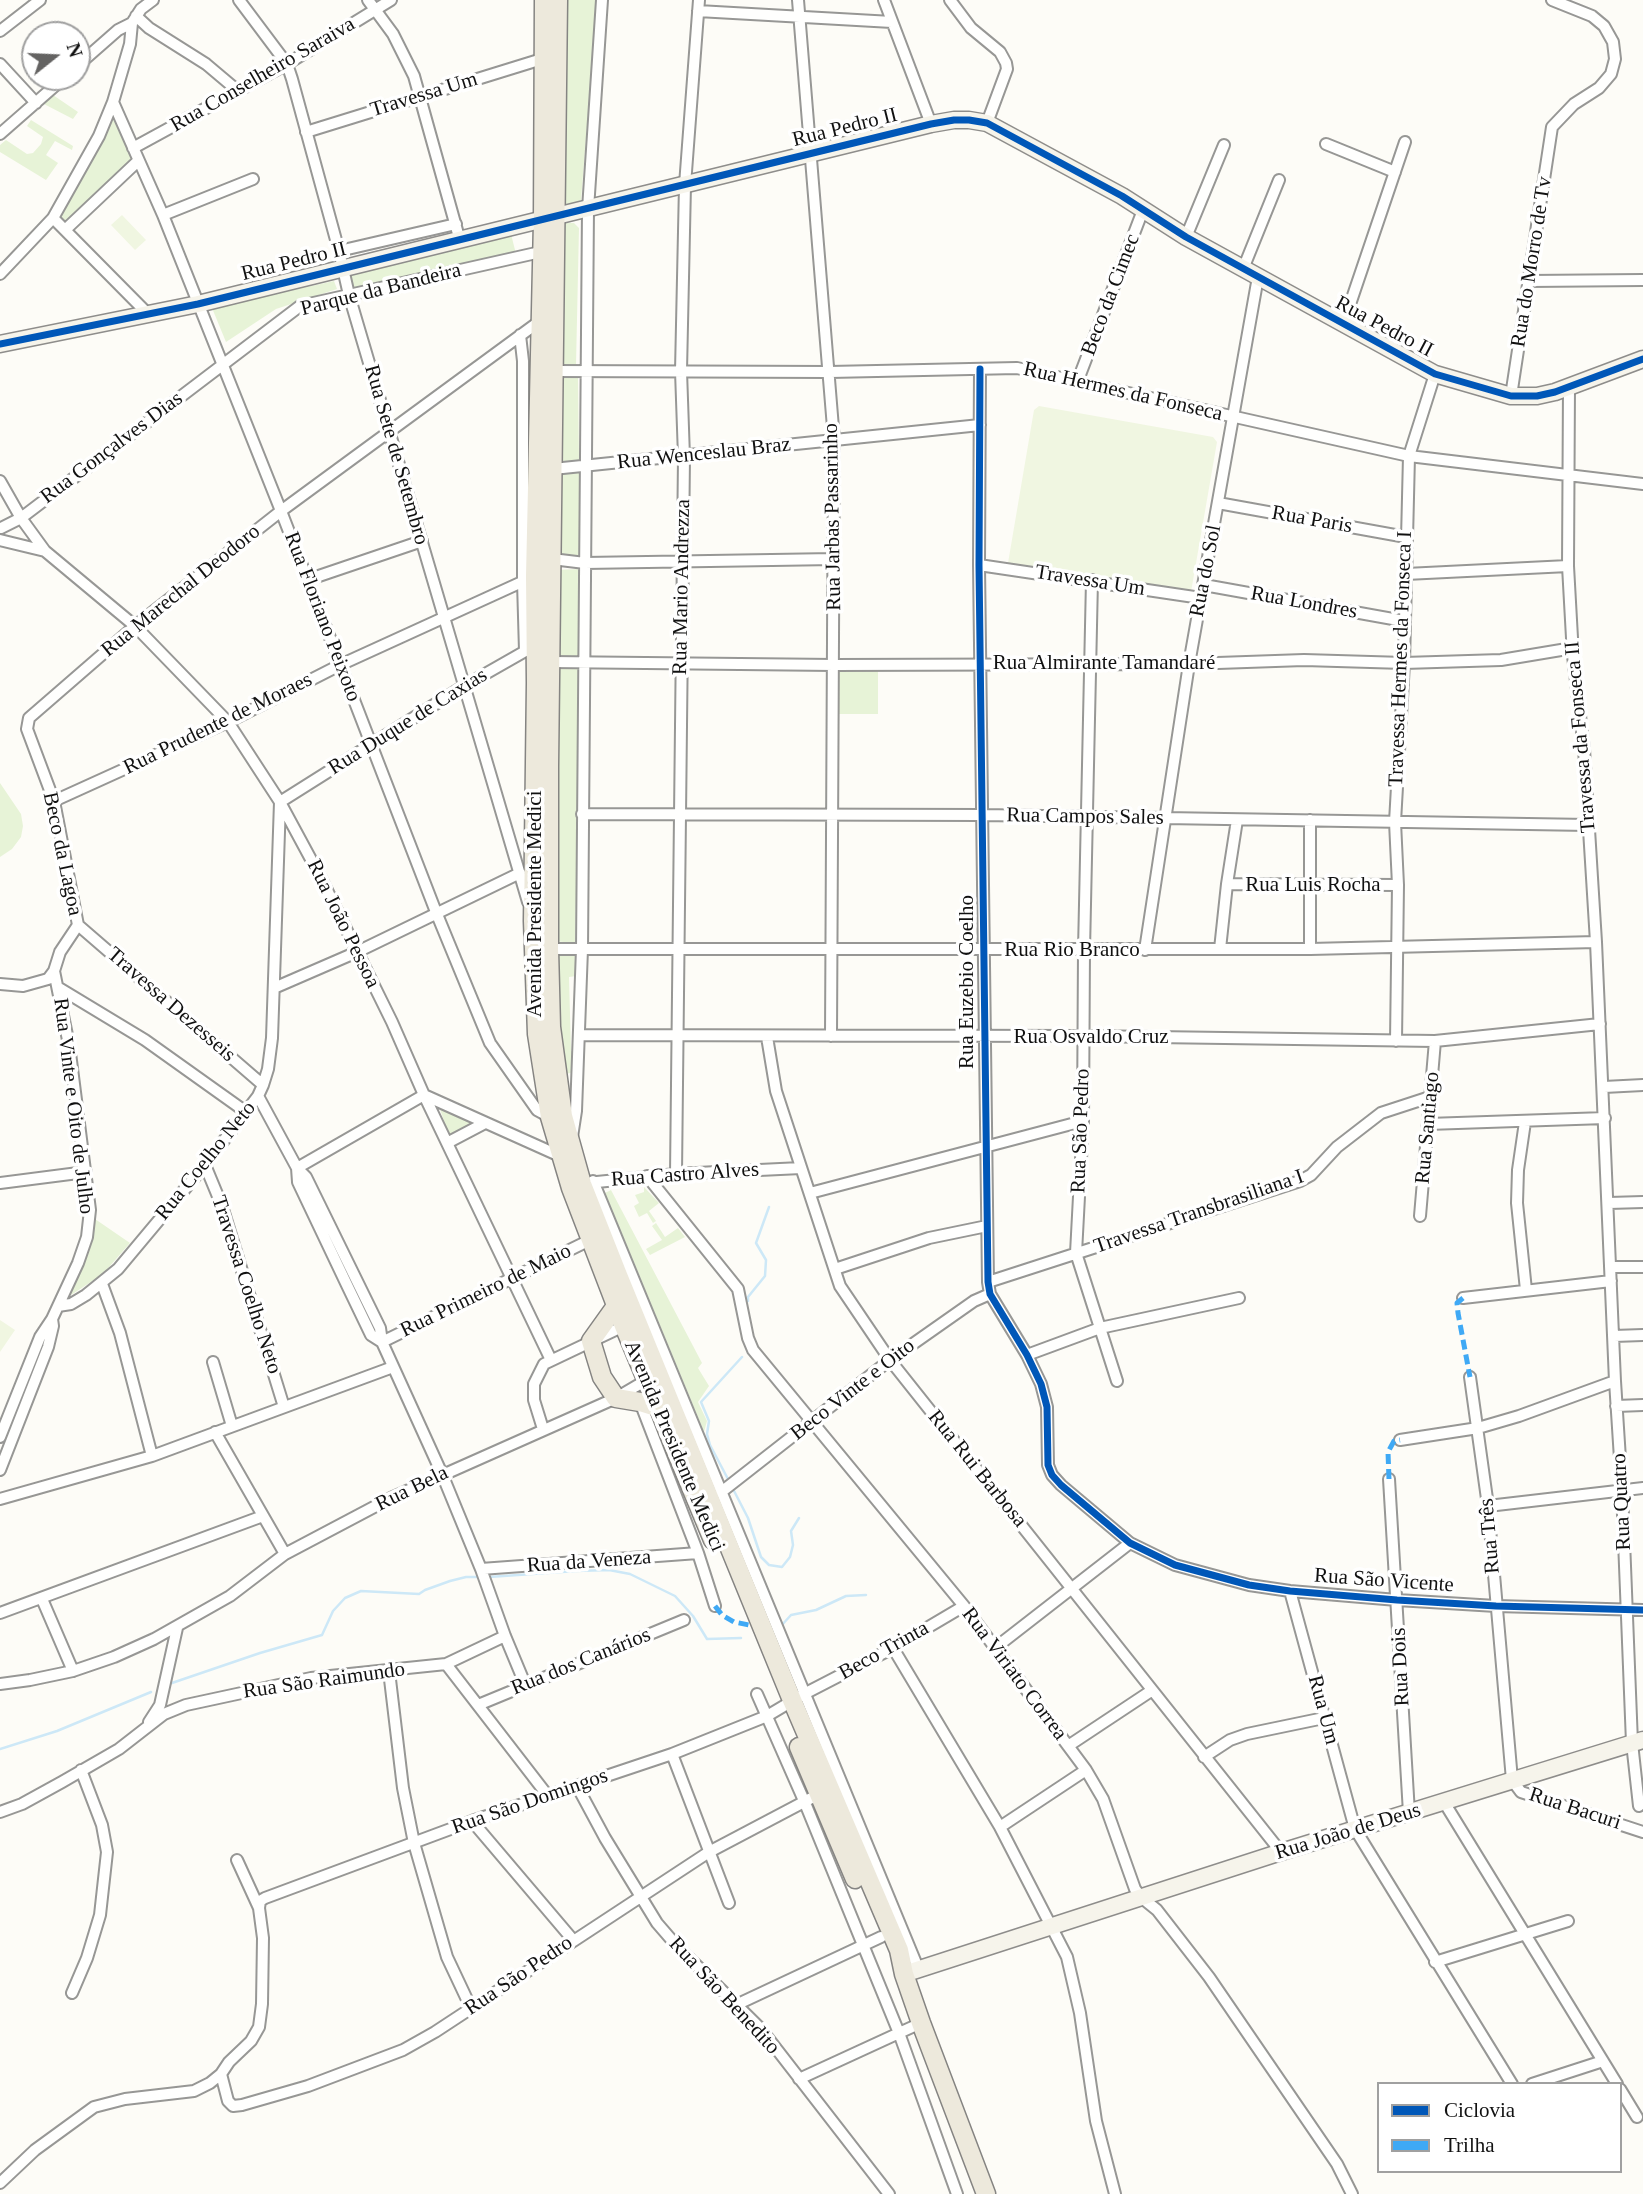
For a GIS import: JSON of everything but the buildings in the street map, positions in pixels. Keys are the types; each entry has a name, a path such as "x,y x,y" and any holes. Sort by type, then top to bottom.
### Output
{"main road":[{"name":"Avenida Presidente Medici","path":"549,219 542,59 551,6"},
{"name":"Avenida Presidente Medici","path":"551,6 549,250 554,371 553,469 544,532 529,579 533,921 541,981 551,1027 557,1117 565,1151 582,1184 630,1323 786,1704 812,1798 888,1956 911,1971"},
{"name":"Avenida Presidente Medici","path":"541,981 549,949 552,559 544,532 540,321 549,250"},
{"name":"Avenida Presidente Medici","path":"582,1184 590,1240 616,1306 630,1323"},
{"path":"616,1306 591,1341 602,1377 616,1398 659,1408"},
{"name":"Avenida Presidente Medici","path":"653,1377 659,1408 786,1704 911,1971"},
{"path":"911,1971 921,2023 986,2194"}],"street":[{"path":"0,31 40,0"},
{"path":"91,54 153,0"},
{"name":"Rua Sete de Setembro","path":"239,0 287,64 349,295 533,921"},
{"path":"368,0 405,56 421,96 460,241"},
{"name":"Rua Conselheiro Saraiva","path":"133,148 287,64 391,0"},
{"name":"Avenida Presidente Medici","path":"565,1151 576,1111 580,1035 586,662 585,371 588,209 602,0"},
{"name":"Rua Jarbas Passarinho","path":"798,0 834,440 831,1036"},
{"path":"884,0 931,124"},
{"path":"950,0 971,28 1004,57 1007,69 987,123"},
{"name":"Rua do Morro de Tv","path":"1511,396 1552,127 1574,104 1599,88 1611,74 1615,60 1613,42 1604,26 1591,16 1552,0"},
{"path":"699,6 798,18 892,22"},
{"name":"Rua Mario Andrezza","path":"676,1174 684,457 681,371 685,185 699,6"},
{"path":"136,12 149,28 206,64 238,91"},
{"path":"0,274 53,218 99,136 131,44 136,12"},
{"name":"Travessa Um","path":"306,132 542,59"},
{"path":"0,64 36,103"},
{"path":"0,134 49,91"},
{"name":"Rua Floriano Peixoto","path":"113,102 163,215 436,912 490,1043 537,1110 557,1117"},
{"name":"Rua Pedro II","path":"1,343 198,304 954,120 987,123 1343,325 1435,374 1511,396 1537,396 1643,359"},
{"path":"1343,325 1405,142"},
{"path":"1326,144 1395,172"},
{"path":"1186,237 1224,145"},
{"path":"65,229 138,160"},
{"path":"163,215 253,179"},
{"path":"1243,268 1279,180"},
{"name":"Beco da Cimec","path":"1078,380 1143,210"},
{"path":"53,218 148,314"},
{"path":"339,251 456,224"},
{"name":"Parque da Bandeira","path":"222,364 300,306 549,250"},
{"name":"Rua do Sol","path":"1145,950 1200,598 1258,277"},
{"path":"1529,281 1643,280"},
{"name":"Rua Marechal Deodoro","path":"29,718 135,626 281,511 540,321"},
{"path":"520,335 529,579"},
{"name":"Rua Gonçalves Dias","path":"0,528 21,518 222,364"},
{"name":"Rua Hermes da Fonseca","path":"554,371 830,372 1017,368 1409,456 1643,484"},
{"name":"Rua Euzebio Coelho","path":"980,369 979,565 988,1282 990,1294 1027,1355 1041,1384 1047,1407 1048,1465 1052,1475 1130,1543"},
{"name":"Travessa Hermes da Fonseca I","path":"1396,1041 1399,947 1395,821 1404,663 1409,456 1435,374"},
{"name":"Travessa da Fonseca II","path":"1569,387 1568,566 1573,648 1584,749 1604,1087"},
{"name":"Rua Wenceslau Braz","path":"553,469 980,425"},
{"name":"Rua João Pessoa","path":"0,481 21,518 45,551 135,626 228,722 281,802 392,1022 424,1095 551,1360"},
{"name":"Rua Paris","path":"1218,503 1406,537"},
{"name":"Rua João Pessoa","path":"0,540 45,551"},
{"path":"307,580 422,541"},
{"path":"552,559 585,563 834,559"},
{"name":"Travessa Um","path":"979,565 1200,598"},
{"path":"1406,574 1568,566"},
{"name":"Rua Prudente de Moraes","path":"54,801 228,722 340,665 529,579"},
{"name":"Rua São Pedro","path":"1092,580 1083,1121 1076,1253 1117,1381"},
{"name":"Rua Londres","path":"1203,585 1404,621"},
{"name":"Rua Duque de Caxias","path":"281,802 464,686 531,648"},
{"name":"Rua Almirante Tamandaré","path":"551,662 834,665 1189,664 1304,660 1404,663 1501,660 1573,648"},
{"name":"Beco da Lagoa","path":"29,718 27,729 54,801 78,925 60,952 54,971"},
{"name":"Rua Coelho Neto","path":"58,1307 71,1304 102,1284 118,1269 205,1165 260,1091 268,1069 272,1038 281,802"},
{"name":"Rua Campos Sales","path":"582,814 983,815 1588,825"},
{"path":"1220,949 1237,820"},
{"path":"1310,820 1310,949"},
{"path":"274,988 356,952 520,873"},
{"name":"Rua Luis Rocha","path":"1227,884 1398,885"},
{"name":"Travessa Dezesseis","path":"78,925 260,1091"},
{"name":"Rua Rio Branco","path":"549,949 1310,949 1596,942"},
{"path":"0,984 34,985 48,979 54,971"},
{"name":"Rua Vinte e Oito de Julho","path":"0,1437 40,1337 58,1307 87,1237 90,1210 86,1172 59,988 54,971"},
{"path":"59,988 145,1040 246,1112"},
{"name":"Rua Osvaldo Cruz","path":"580,1035 1084,1036 1435,1041 1600,1024"},
{"name":"Rua Rui Barbosa","path":"766,1037 776,1091 840,1286 890,1360 1281,1852"},
{"name":"Rua Santiago","path":"1420,1216 1435,1041"},
{"path":"1604,1087 1643,1085"},
{"name":"Rua Quatro","path":"1604,1087 1616,1406 1639,1806"},
{"path":"260,1091 297,1168 298,1182 372,1335 382,1342 442,1474 526,1684"},
{"path":"297,1168 424,1095 485,1123 565,1151"},
{"name":"Travessa Transbrasiliana I","path":"988,1282 1300,1181 1311,1175 1338,1147 1381,1113 1430,1097"},
{"path":"1428,1124 1605,1118"},
{"path":"810,1193 1083,1121"},
{"path":"1525,1122 1518,1170 1517,1203 1526,1290"},
{"path":"447,1143 485,1123"},
{"name":"Travessa Coelho Neto","path":"205,1165 222,1206 284,1407"},
{"name":"Rua Castro Alves","path":"582,1184 648,1176 801,1168"},
{"path":"0,1182 86,1172"},
{"name":"Rua Viriato Correa","path":"648,1176 738,1289 753,1350 964,1606 1086,1770 1102,1799 1135,1889 1157,1910 1209,1977 1337,2164 1352,2194"},
{"path":"582,1184 720,1493 786,1704"},
{"path":"1609,1203 1643,1202"},
{"path":"835,1269 929,1238 987,1226"},
{"name":"Rua Primeiro de Maio","path":"382,1342 590,1240"},
{"path":"1611,1268 1643,1267"},
{"path":"1463,1298 1611,1281"},
{"path":"102,1284 120,1333 152,1457"},
{"name":"Beco Vinte e Oito","path":"720,1493 890,1360 974,1301 990,1294"},
{"path":"1027,1355 1100,1328 1239,1298"},
{"name":"Rua Vinte e Oito de Julho","path":"0,1470 48,1347 53,1329 52,1319"},
{"path":"543,1429 534,1400 534,1384 544,1364 630,1323"},
{"path":"1614,1336 1643,1335"},
{"path":"213,1362 232,1426"},
{"name":"Rua Primeiro de Maio","path":"0,1499 152,1457 393,1367"},
{"name":"Rua Bela","path":"0,1684 73,1671 114,1657 177,1628 230,1596 285,1554 442,1474 616,1398 653,1377"},
{"name":"Rua Três","path":"1470,1377 1488,1506 1512,1780"},
{"path":"1400,1440 1478,1428 1615,1381"},
{"path":"0,1399 13,1403"},
{"name":"Avenida Presidente Medici","path":"640,1402 698,1553 715,1606"},
{"path":"1616,1406 1643,1405"},
{"path":"215,1433 285,1554"},
{"name":"Rua Dois","path":"1389,1479 1409,1813"},
{"path":"1488,1506 1643,1488"},
{"path":"0,1613 263,1516"},
{"path":"995,1648 1130,1543"},
{"name":"Rua São Vicente","path":"1130,1543 1195,1572 1290,1591 1496,1606 1643,1610"},
{"name":"Rua da Veneza","path":"481,1570 698,1553"},
{"name":"Rua Um","path":"1290,1591 1356,1829 1510,2082"},
{"path":"42,1599 73,1671"},
{"name":"Beco Trinta","path":"786,1704 894,1648 964,1606"},
{"name":"Rua dos Canários","path":"478,1704 684,1620"},
{"path":"142,1733 160,1705 177,1628"},
{"name":"Rua São Raimundo","path":"0,1812 22,1804 81,1770 142,1733 164,1714 212,1698 311,1678 446,1664 505,1636"},
{"path":"894,1648 1000,1827 1053,1925 1067,1957 1096,2121 1115,2194"},
{"path":"446,1664 548,1796"},
{"path":"389,1671 403,1788 414,1843 447,1957 471,2008"},
{"path":"1068,1746 1152,1691"},
{"path":"757,1694 786,1704"},
{"name":"Rua São Domingos","path":"259,1908 260,1901 265,1898 472,1821 672,1754 786,1704"},
{"path":"1204,1757 1230,1740 1247,1734 1325,1718"},
{"name":"Rua João de Deus","path":"911,1971 1281,1852 1637,1742"},
{"path":"672,1754 729,1903"},
{"path":"72,1993 87,1958 100,1915 107,1852 102,1825 81,1770"},
{"path":"1000,1827 1086,1770"},
{"name":"Rua Bacuri","path":"1512,1780 1521,1792 1643,1832"},
{"name":"Rua São Benedito","path":"577,1786 657,1923 761,2029 889,2194"},
{"path":"812,1798 862,1945 899,2033 957,2194"},
{"name":"Rua São Pedro","path":"221,2074 228,2101 233,2106 308,2086 378,2061 424,2038 709,1852 812,1798"},
{"path":"1444,1802 1616,2082"},
{"path":"472,1821 573,1940"},
{"path":"0,2183 35,2150 94,2107 125,2099 194,2091 221,2074 229,2062 251,2041 259,2027 263,1959 259,1908 237,1860"},
{"path":"1435,1962 1568,1921"},
{"path":"738,2004 881,1937"},
{"path":"800,2079 921,2023"},
{"path":"1538,2082 1603,2061"},
{"path":"1622,2092 1637,2117"}],"green space":[{"path":"562,0 597,0 581,200 564,209"},
{"path":"53,95 78,112 73,119 42,103"},
{"path":"114,108 136,160 65,227 55,217"},
{"path":"31,120 73,146 72,150 55,141 46,155 58,163 46,180 0,152 0,145 6,140 27,154 33,153 43,137 27,126"},
{"path":"122,215 146,240 135,250 111,225"},
{"path":"574,223 579,228 576,365 562,367 562,225"},
{"path":"511,234 516,254 353,291 349,271"},
{"path":"334,281 337,289 276,309 226,342 212,308"},
{"path":"558,376 578,377 579,462 555,465"},
{"path":"1039,406 1213,437 1217,442 1191,592 1008,563 1034,410"},
{"path":"556,472 580,473 579,558 555,557"},
{"path":"580,569 580,659 554,659 555,570"},
{"path":"555,666 581,667 575,943 553,941"},
{"path":"839,668 878,668 878,714 839,714"},
{"path":"0,783 21,814 23,826 21,837 12,849 0,857"},
{"path":"576,954 577,976 569,977 571,1051 574,1052 575,1072 560,1075 554,956"},
{"path":"439,1106 475,1123 449,1136"},
{"path":"644,1187 659,1203 649,1211 656,1221 653,1223 647,1213 639,1217 634,1206 639,1203 635,1195 644,1192"},
{"path":"611,1190 702,1363 698,1368 709,1386 698,1402 707,1421 704,1432 605,1193"},
{"path":"95,1219 130,1243 103,1274 68,1297 88,1248"},
{"path":"656,1223 665,1237 678,1228 685,1237 650,1255 646,1249 662,1240 652,1226"},
{"path":"0,1320 15,1330 0,1352"}],"waterway":[{"path":"748,1301 748,1297 765,1276 766,1260 756,1243 769,1207"},
{"path":"729,1481 710,1445 707,1434 709,1421 701,1402 742,1357"},
{"path":"732,1487 748,1518 761,1557 769,1565 782,1567 790,1557 793,1545 791,1531 799,1518"},
{"path":"489,1577 609,1570 630,1574 675,1596 693,1616 707,1639 741,1638"},
{"path":"169,1684 322,1635 333,1611 345,1598 361,1591 419,1594 450,1581 479,1577"},
{"path":"781,1626 791,1615 816,1610 846,1596 866,1595"},
{"path":"0,1749 57,1731 151,1692"}],"marked path":[{"path":"1463,1298 1457,1303 1470,1377"},
{"path":"1389,1479 1388,1452 1394,1441 1400,1440"},
{"path":"715,1606 722,1615 734,1622 749,1625"}],"cycle path":[{"path":"0,344 198,304 931,124 969,120 987,123 1122,196 1186,237 1435,374 1511,396 1537,396 1555,392 1643,359"},
{"path":"980,369 979,565 988,1282 990,1294 1027,1355 1041,1384 1047,1407 1048,1465 1052,1475 1130,1543 1175,1565 1249,1585 1397,1600 1643,1610"}]}
